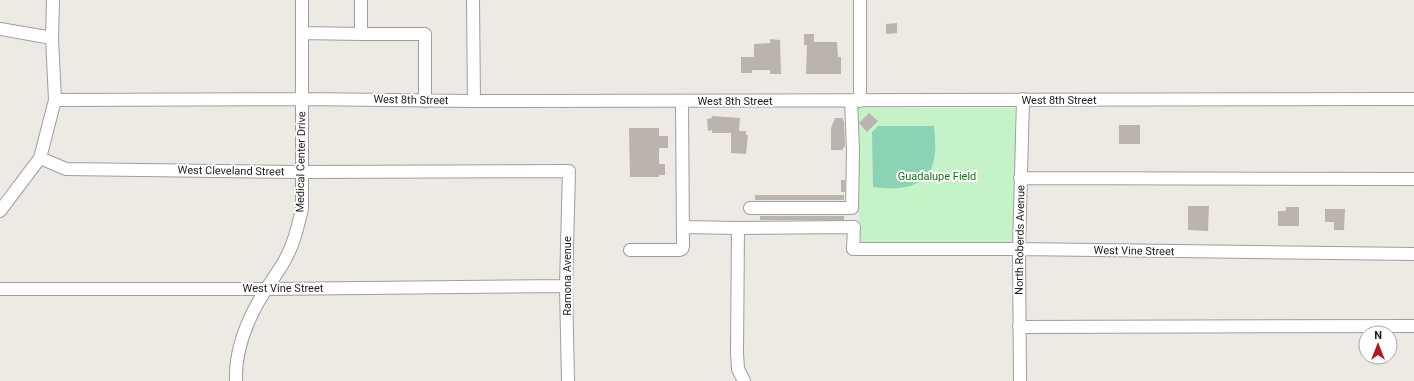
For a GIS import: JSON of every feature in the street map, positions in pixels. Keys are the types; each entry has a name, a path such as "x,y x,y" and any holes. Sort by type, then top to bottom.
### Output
{"street":[{"path":"0,211 40,158 55,100 52,38 53,0"},
{"name":"Medical Center Drive","path":"236,381 236,368 241,341 255,307 286,258 296,235 302,209 302,0"},
{"path":"361,0 361,34"},
{"path":"473,0 474,102"},
{"path":"750,208 852,208 853,150 860,0"},
{"path":"0,30 52,38"},
{"path":"302,33 425,34 425,101"},
{"name":"West 8th Street","path":"55,100 302,99 474,102 1414,100"},
{"name":"North Roberds Avenue","path":"1020,381 1019,250 1022,100"},
{"path":"630,250 682,249 682,101"},
{"name":"West Cleveland Street","path":"40,158 66,169 302,172 569,171"},
{"name":"Ramona Avenue","path":"568,381 566,286 569,171"},
{"path":"1020,178 1414,179"},
{"path":"683,227 738,228 737,353 738,368 744,381"},
{"name":"West Vine Street","path":"738,228 854,227 853,250 1414,254"},
{"name":"West Vine Street","path":"0,289 267,289 566,286"},
{"path":"1019,327 1414,326"}],"green space":[{"name":"Guadalupe Field","path":"858,108 1015,108 1015,243 859,244"},
{"path":"878,126 934,126 935,157 928,174 922,180 907,187 873,187 872,132"}],"building":[{"path":"897,23 897,33 886,34 886,24"},
{"path":"804,34 814,34 814,42 837,42 838,57 841,57 841,74 806,74 807,45 804,45"},
{"path":"770,39 780,40 781,74 770,74 770,70 752,70 752,73 741,73 741,57 754,57 754,44 770,43"},
{"path":"869,113 878,121 867,132 859,123"},
{"path":"712,116 740,118 739,131 746,131 746,135 748,135 746,154 731,153 731,133 712,133 712,130 708,131 707,119 712,118"},
{"path":"835,118 843,118 844,121 845,147 843,150 831,150 831,128"},
{"path":"1119,125 1140,125 1140,144 1119,144"},
{"path":"629,128 659,128 659,136 668,136 668,148 659,148 659,164 665,164 665,175 659,175 659,177 630,177"},
{"path":"841,180 845,180 845,192 841,192"},
{"path":"755,195 844,195 844,200 755,200"},
{"path":"1188,206 1209,206 1208,231 1188,230"},
{"path":"1286,207 1299,207 1299,226 1278,226 1278,211 1286,211"},
{"path":"1325,209 1345,209 1344,230 1334,230 1334,222 1325,222"},
{"path":"760,216 844,216 844,220 760,220"}]}
